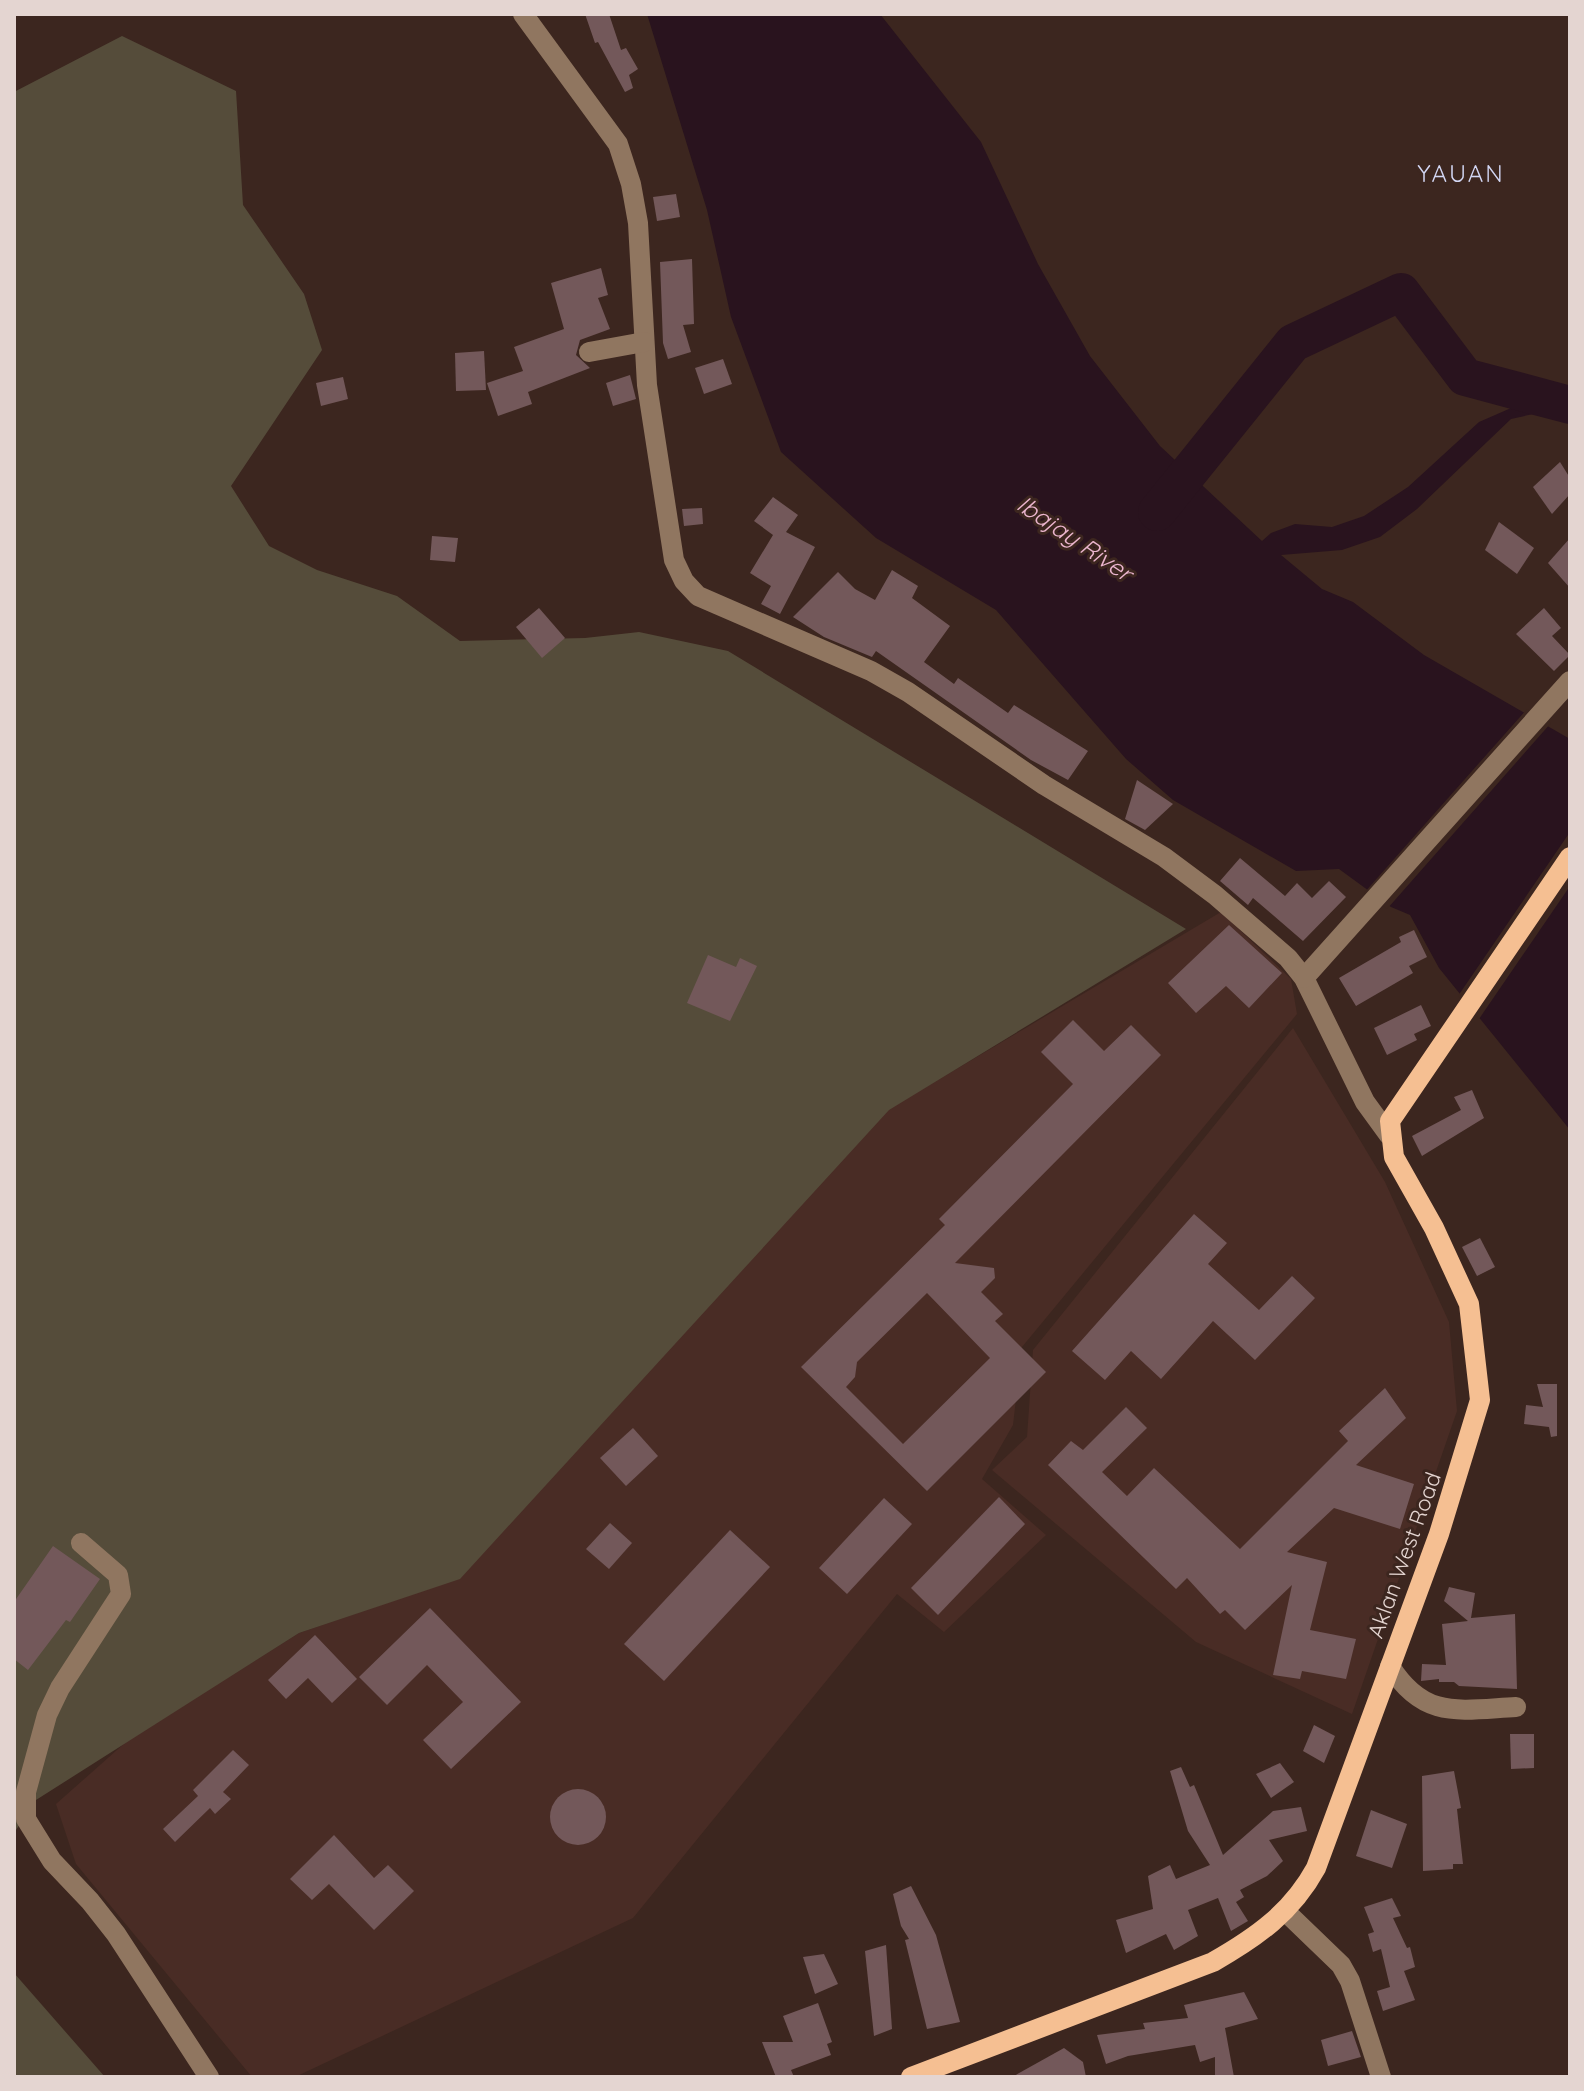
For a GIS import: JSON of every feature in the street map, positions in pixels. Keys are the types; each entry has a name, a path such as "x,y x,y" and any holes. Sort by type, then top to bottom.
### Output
{"main road":[{"path":"1389,1135 1390,1121 1570,857"},
{"name":"Aklan West Road","path":"911,2077 1166,1982 1252,1939 1286,1912 1316,1868 1476,1422 1481,1383 1469,1304 1434,1228 1394,1157 1389,1135"}],"street":[{"path":"523,14 618,144 638,223 647,385 674,560 684,581 698,596 871,671 908,692 1044,785 1164,857 1267,939 1304,978 1365,1102 1389,1135"},
{"path":"589,352 644,342"},
{"path":"1304,978 1570,681"},
{"path":"81,1543 118,1575 121,1594 60,1688 47,1715 26,1792 26,1819 52,1861 116,1934 209,2077"},
{"path":"1390,1666 1414,1697 1433,1708 1516,1707"},
{"path":"1286,1912 1341,1965 1350,1981 1381,2077"}],"shaded area":[{"path":"122,36 236,91 243,205 304,294 322,350 231,486 269,546 317,570 397,596 460,641 585,638 639,632 728,651 1186,929 889,1110 460,1579 299,1633 36,1800 14,1833 14,92"},
{"path":"1221,912 1291,979 1297,1014 1022,1347 1013,1425 982,1479 1046,1535 944,1632 897,1594 633,1918 295,2077 252,2077 76,1864 56,1804 126,1742 299,1633 460,1578 889,1109"},
{"path":"1293,1028 1385,1182 1449,1322 1457,1411 1352,1714 1196,1642 992,1470 1027,1437 1033,1350"},
{"path":"14,1973 105,2077 14,2077"}],"water":[{"name":"Ibajay River","path":"647,14 880,14 981,142 1038,264 1090,356 1160,446 1262,541 1271,533 1295,524 1332,527 1364,516 1408,487 1479,422 1550,391 1570,395 1570,416 1551,410 1511,419 1417,509 1380,537 1342,550 1281,555 1322,589 1353,602 1424,655 1570,739 1570,1130 1439,968 1410,915 1391,907 1339,869 1296,871 1173,800 1126,759 996,610 876,538 781,452 731,317 707,210"}],"pier":[{"path":"1527,709 1551,723 1387,909 1364,893"},
{"path":"1570,832 1570,886 1479,1019 1458,996"}],"building":[{"path":"585,14 609,14 621,50 626,48 638,69 629,75 633,88 625,92 598,42 595,43"},
{"path":"676,194 680,217 657,221 653,197"},
{"path":"692,259 694,324 683,325 691,352 668,359 663,343 660,262"},
{"path":"601,268 608,295 598,298 610,329 580,340 576,355 590,368 528,392 532,404 498,416 487,383 523,371 514,347 564,329 551,283"},
{"path":"484,351 486,390 456,391 455,353"},
{"path":"723,359 732,384 704,394 695,368"},
{"path":"630,375 636,399 613,406 606,383"},
{"path":"343,377 348,399 321,406 316,383"},
{"path":"1560,462 1570,478 1570,494 1552,514 1533,487"},
{"path":"773,497 798,515 786,532 815,547 780,614 761,604 771,586 750,573 773,535 754,521"},
{"path":"702,508 703,524 684,526 682,509"},
{"path":"1499,522 1534,548 1517,574 1485,550"},
{"path":"432,536 458,538 455,562 430,560"},
{"path":"1570,538 1570,588 1548,563"},
{"path":"892,570 918,586 912,598 950,626 924,662 954,684 958,678 1008,713 1014,705 1088,751 1068,780 1031,760 876,651 872,657 824,637 793,617 838,572 855,589 875,600"},
{"path":"539,608 565,638 542,658 516,627"},
{"path":"1544,608 1561,628 1552,636 1570,655 1554,671 1516,634"},
{"path":"1137,780 1173,804 1145,830 1125,819"},
{"path":"1240,858 1285,896 1297,883 1312,898 1329,881 1346,897 1303,941 1253,898 1248,905 1220,881"},
{"path":"1229,925 1282,973 1249,1008 1226,986 1196,1013 1168,983"},
{"path":"1414,930 1427,957 1409,966 1413,973 1356,1006 1339,978 1401,942 1399,937"},
{"path":"708,955 736,967 740,958 757,966 730,1021 687,1003"},
{"path":"1421,1005 1431,1026 1414,1034 1417,1040 1387,1055 1374,1028"},
{"path":"1073,1020 1104,1051 1131,1025 1161,1055 955,1263 994,1268 995,1278 981,1292 1003,1314 995,1321 1046,1372 927,1491 801,1367 945,1225 939,1219 1073,1084 1041,1052","holes":["927,1293 990,1358 903,1444 846,1387 855,1377 857,1362"]},
{"path":"1472,1090 1484,1118 1422,1156 1412,1136 1461,1110 1454,1097"},
{"path":"1194,1214 1227,1243 1208,1264 1259,1310 1292,1276 1315,1298 1255,1360 1213,1321 1161,1379 1131,1351 1105,1380 1072,1351"},
{"path":"1480,1238 1495,1267 1477,1276 1462,1247"},
{"path":"1537,1384 1557,1384 1557,1436 1551,1437 1549,1427 1524,1424 1526,1405 1543,1407"},
{"path":"1385,1388 1406,1418 1356,1465 1414,1484 1400,1529 1334,1508 1287,1552 1327,1562 1310,1630 1356,1639 1346,1679 1302,1671 1300,1679 1273,1675 1292,1585 1245,1630 1225,1610 1220,1614 1187,1578 1176,1589 1048,1465 1071,1441 1083,1450 1126,1407 1147,1428 1102,1472 1127,1496 1154,1468 1240,1549 1348,1441 1339,1431"},
{"path":"633,1428 658,1456 626,1486 600,1458"},
{"path":"999,1497 1025,1524 938,1615 911,1588"},
{"path":"884,1498 912,1524 847,1594 819,1568"},
{"path":"610,1523 632,1543 609,1569 586,1549"},
{"path":"730,1530 770,1567 664,1681 624,1644"},
{"path":"53,1546 100,1579 70,1622 66,1620 28,1670 14,1659 14,1602"},
{"path":"1449,1587 1475,1593 1471,1618 1515,1614 1517,1689 1459,1686 1454,1682 1439,1682 1439,1679 1421,1681 1422,1664 1446,1665 1442,1624 1468,1621 1444,1601"},
{"path":"430,1608 521,1702 451,1769 423,1740 463,1702 427,1665 387,1705 359,1677"},
{"path":"315,1635 357,1679 332,1703 308,1678 286,1699 268,1680"},
{"path":"1314,1725 1335,1736 1324,1763 1303,1751"},
{"path":"1510,1734 1534,1734 1534,1768 1511,1769"},
{"path":"233,1750 249,1765 223,1792 231,1799 215,1814 210,1808 175,1842 163,1829 198,1796 193,1790"},
{"path":"1280,1763 1294,1782 1271,1798 1256,1774"},
{"path":"1181,1767 1190,1787 1194,1785 1223,1855 1273,1811 1301,1807 1307,1831 1269,1840 1283,1861 1267,1876 1240,1890 1244,1897 1236,1902 1248,1921 1231,1931 1218,1898 1188,1910 1198,1936 1174,1950 1166,1934 1126,1953 1116,1920 1153,1909 1148,1876 1170,1865 1176,1879 1210,1865 1188,1831 1170,1771"},
{"path":"1454,1771 1461,1808 1457,1809 1463,1864 1453,1864 1453,1869 1423,1871 1422,1776"},
{"path":"578,1789 598,1797 606,1817 598,1837 578,1845 558,1837 550,1817 558,1797"},
{"path":"1371,1810 1407,1824 1392,1868 1356,1856"},
{"path":"334,1835 374,1878 388,1865 414,1891 374,1930 329,1884 312,1900 290,1879"},
{"path":"911,1886 936,1935 960,2022 927,2029 905,1940 909,1939 901,1926 893,1894"},
{"path":"1392,1898 1401,1916 1393,1918 1407,1948 1410,1947 1415,1967 1404,1971 1415,2000 1383,2011 1377,1991 1390,1987 1381,1949 1373,1952 1368,1934 1374,1932 1364,1907"},
{"path":"886,1945 892,2029 874,2036 865,1951"},
{"path":"824,1954 838,1984 815,1994 803,1957"},
{"path":"1244,1992 1258,2019 1225,2028 1234,2077 1215,2077 1215,2057 1200,2062 1195,2045 1128,2056 1106,2064 1097,2035 1145,2029 1143,2023 1188,2018 1184,2005"},
{"path":"818,2003 832,2042 827,2044 831,2055 791,2070 794,2077 776,2077 762,2042 793,2042 783,2016"},
{"path":"1352,2031 1361,2057 1328,2066 1321,2040"},
{"path":"1064,2048 1083,2062 1086,2077 1012,2077"}],"waterway":[{"path":"1157,512 1293,343 1401,292 1465,377 1570,405"}],"district":[{"name":"YAUAN","path":"1461,173"}]}
